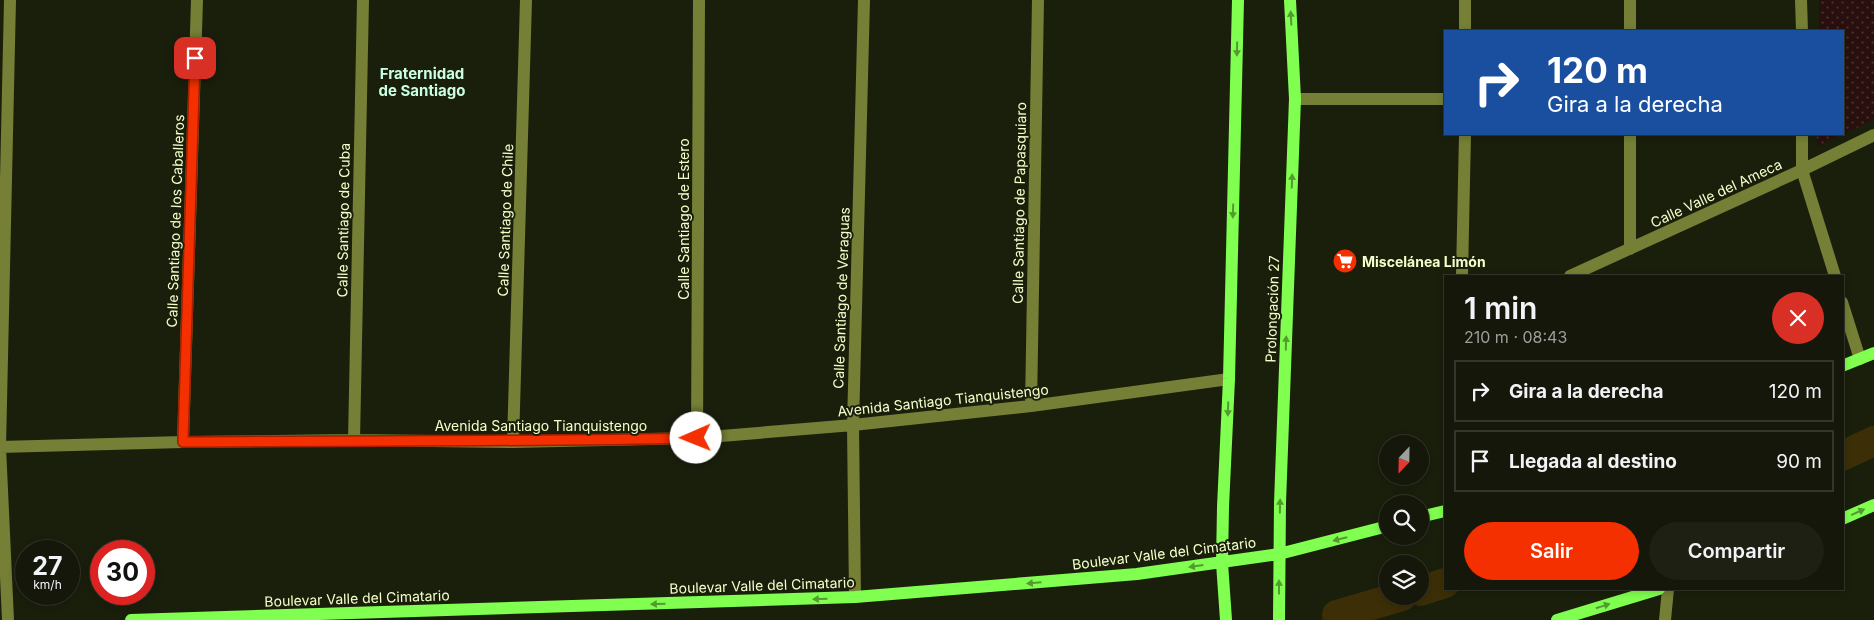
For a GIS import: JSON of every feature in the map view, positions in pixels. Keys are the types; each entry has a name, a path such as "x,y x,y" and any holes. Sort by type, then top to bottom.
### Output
{"main road":[{"path":"1226,620 1222,563 1229,379 1238,0"},
{"name":"Prolongación 27","path":"1279,620 1279,554 1295,99 1290,0"},
{"path":"1844,365 1874,353"},
{"path":"1844,518 1874,505"},
{"path":"1429,514 1444,510"},
{"name":"Boulevar Valle del Cimatario","path":"131,620 856,597 1137,574 1222,563 1279,554 1379,528"},
{"path":"1557,620 1655,590"}],"street":[{"path":"8,620 0,447 10,0"},
{"name":"Calle Santiago de los Caballeros","path":"183,442 197,0"},
{"name":"Calle Santiago de Cuba","path":"354,440 363,0"},
{"name":"Calle Santiago de Chile","path":"513,442 526,0"},
{"name":"Calle Santiago de Estero","path":"696,438 700,0"},
{"name":"Calle Santiago de Veraguas","path":"856,597 852,425 864,0"},
{"name":"Calle Santiago de Papasquiaro","path":"1031,406 1038,0"},
{"path":"1465,0 1465,30"},
{"path":"1630,0 1630,30"},
{"path":"1801,0 1802,30"},
{"path":"1295,99 1444,99"},
{"path":"1462,275 1465,135"},
{"path":"1630,135 1630,249"},
{"path":"1802,135 1802,170 1835,275"},
{"name":"Calle Valle del Ameca","path":"1572,275 1874,135"},
{"path":"1844,308 1860,360"},
{"name":"Avenida Santiago Tianquistengo","path":"0,447 183,442 354,440 513,442 696,438 852,425 1031,406 1229,379"},
{"path":"1665,620 1668,590"}],"shaded area":[{"path":"1819,0 1874,0 1874,120 1844,134 1844,30 1819,30"},
{"path":"1817,135 1841,135 1817,146"}],"waterway":[{"path":"1844,455 1874,441"},
{"path":"1429,588 1444,583"},
{"path":"1337,615 1379,603"}],"place":[{"name":"Miscelánea Limón","path":"1345,261"}],"district":[{"name":"Fraternidad de Santiago","path":"422,82"}],"route":[{"path":"195,58 183,442 354,440 513,442 696,438"}]}
